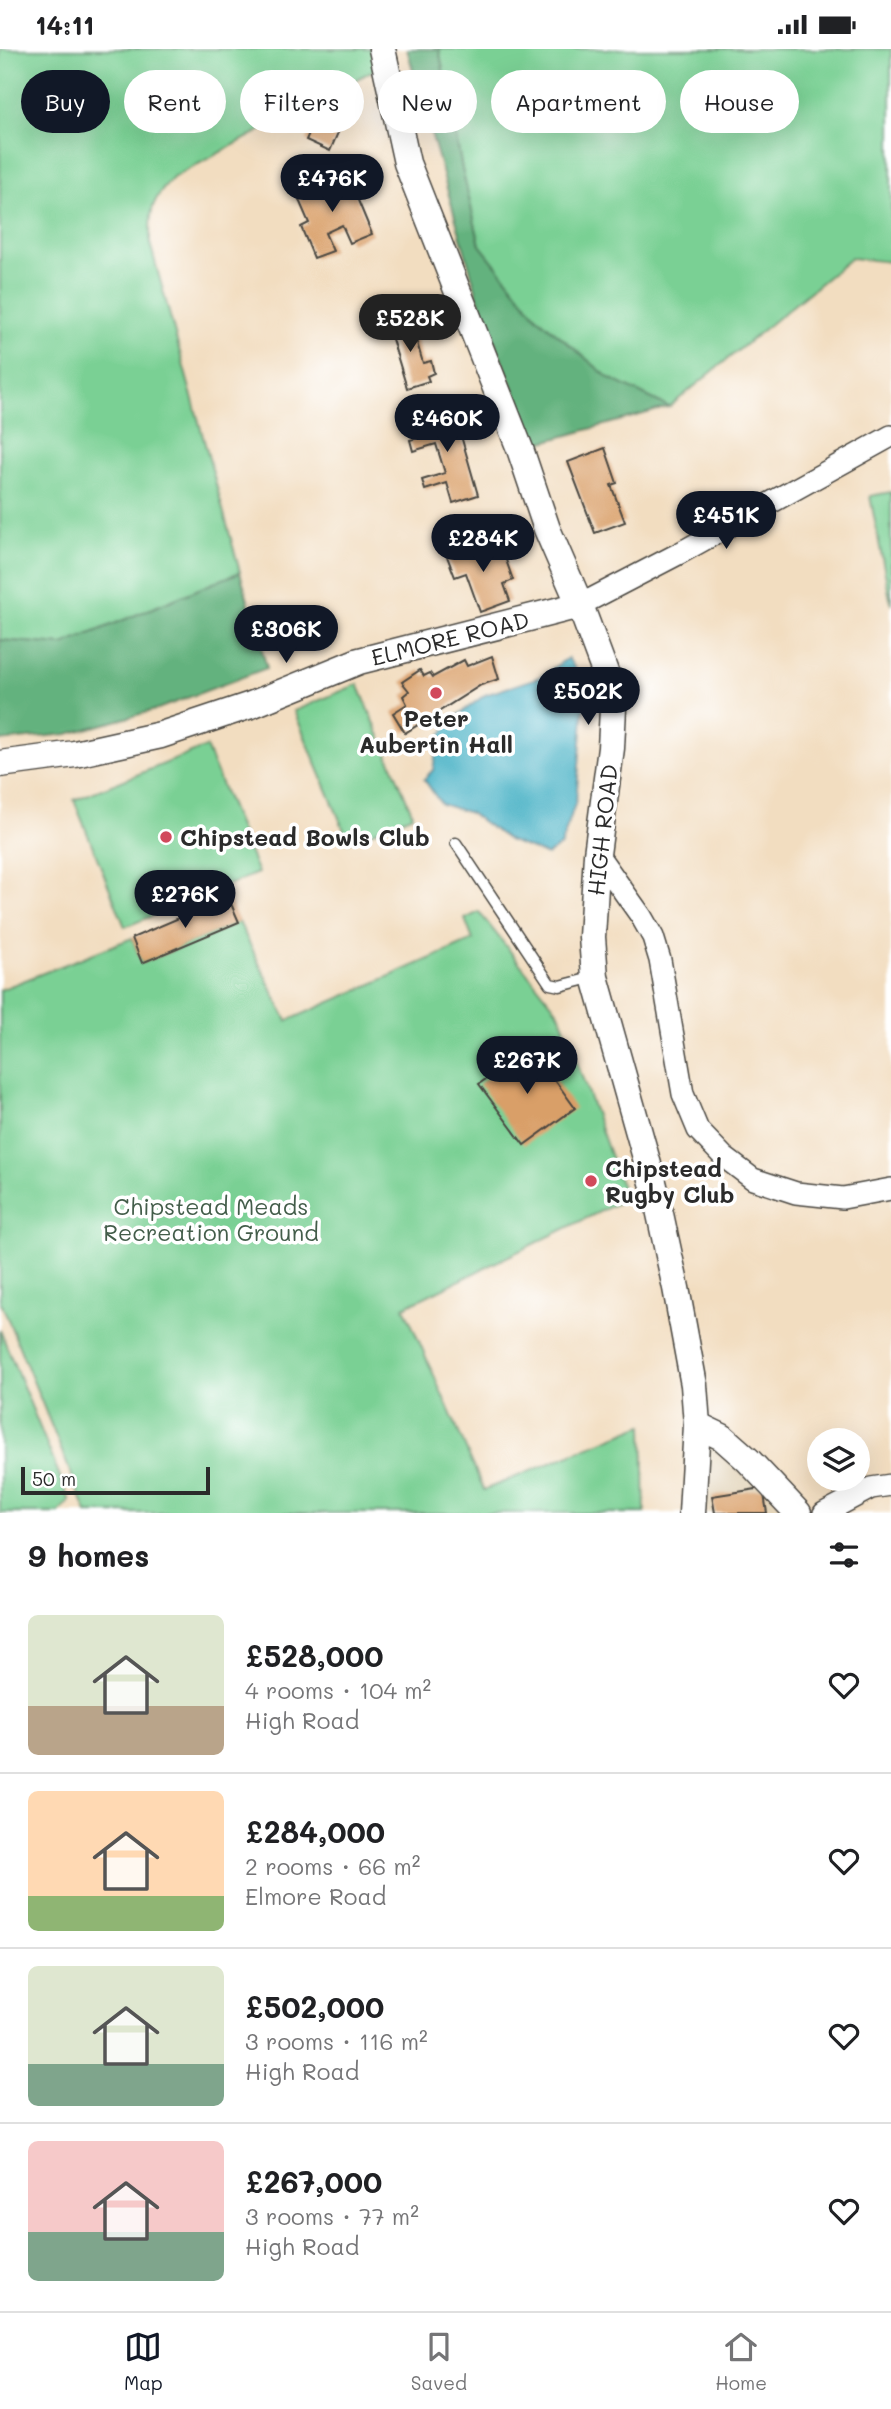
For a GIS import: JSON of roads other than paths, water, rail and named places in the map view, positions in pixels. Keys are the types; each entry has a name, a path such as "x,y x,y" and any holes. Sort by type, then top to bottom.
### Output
{"street":[{"name":"HIGH ROAD","path":"382,49 407,163 520,449 547,529 606,672 613,708 611,748 597,854 592,937 595,977 654,1186 694,1385 697,1425 692,1513"},
{"path":"580,605 891,436"},
{"name":"ELMORE ROAD","path":"0,764 75,754 161,736 251,705 359,661 580,605"},
{"path":"597,854 653,937 660,960 683,1094 698,1130 724,1157 753,1179 796,1193 843,1198 891,1189"},
{"path":"697,1425 722,1437 748,1460 798,1513"},
{"path":"824,1513 872,1488 891,1485"}],"lane":[{"path":"456,843 550,984 560,986 595,977"}],"water":[{"path":"568,658 578,673 584,707 576,801 561,845 547,855 510,841 470,813 441,804 424,779 433,770 438,739 453,719 485,695 540,677"}],"place":[{"name":"Peter Aubertin Hall","path":"436,693"},
{"name":"Chipstead Bowls Club","path":"166,837"},
{"name":"Chipstead Rugby Club","path":"591,1181"}],"park label":[{"name":"Chipstead Meads Recreation Ground","path":"211,1219"}]}
